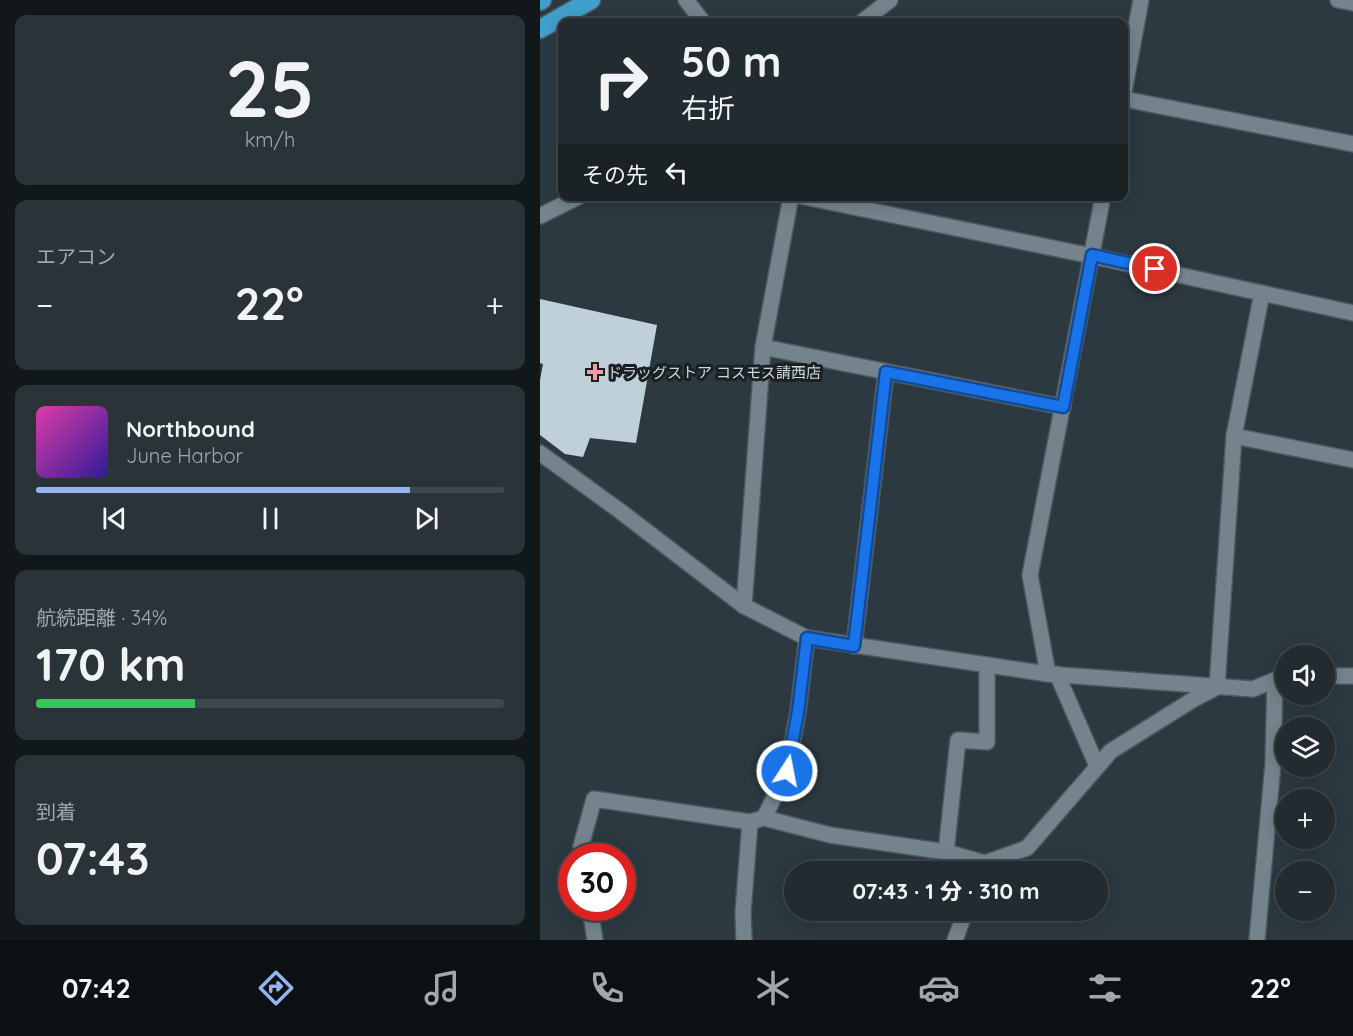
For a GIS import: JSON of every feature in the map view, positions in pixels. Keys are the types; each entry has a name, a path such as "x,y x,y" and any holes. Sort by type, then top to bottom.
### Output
{"highway":[{"path":"559,18 591,0"},
{"path":"540,29 558,19"}],"street":[{"path":"686,0 700,18"},
{"path":"867,18 890,0"},
{"path":"1128,70 1141,0"},
{"path":"1338,0 1353,3"},
{"path":"1128,100 1353,144"},
{"path":"540,216 570,201"},
{"path":"744,606 763,347 790,201"},
{"path":"825,201 1092,255 1353,313"},
{"path":"1097,766 1052,674 1030,575 1102,201"},
{"path":"1217,687 1234,436 1262,293"},
{"path":"763,347 1063,407"},
{"path":"854,646 886,372"},
{"path":"1234,436 1353,460"},
{"path":"540,453 744,606 807,638 1052,674 1253,689 1275,681"},
{"path":"744,940 743,912 757,820 787,771 798,712 807,638"},
{"path":"946,852 958,741 987,741 987,665"},
{"path":"1335,676 1353,676"},
{"path":"997,861 1027,848 1111,750 1217,687"},
{"path":"1257,940 1278,705"},
{"path":"582,843 594,799 757,820 830,835 946,852 968,861"},
{"path":"592,921 595,940"},
{"path":"955,940 962,921"}],"building":[{"name":"ドラッグストア コスモス請西店","path":"540,299 657,325 636,443 590,438 583,457 565,454 540,435 540,380 543,364 540,363"}],"place":[{"name":"ドラッグストア コスモス請西店","path":"595,372"}],"route":[{"path":"787,771 798,712 807,638 854,646 886,372 1063,407 1092,255 1155,269"}]}
